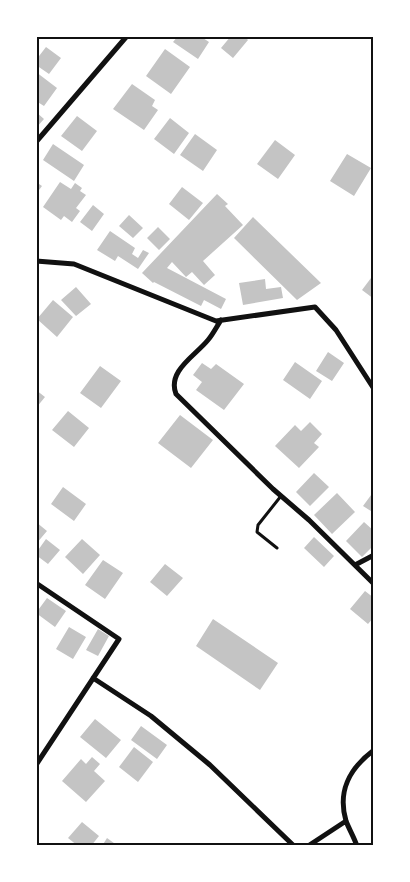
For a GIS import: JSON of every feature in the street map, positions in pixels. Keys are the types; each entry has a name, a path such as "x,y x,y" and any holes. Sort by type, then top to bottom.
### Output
{"street":[{"path":"36,142 127,36"},
{"path":"36,260 74,264 216,321 315,307 336,330 374,389"},
{"path":"221,320 208,340 184,364 176,375 173,386 176,394 374,584"},
{"path":"355,566 374,554"},
{"path":"36,583 119,639 36,765"},
{"path":"93,678 151,716 188,746 294,846"},
{"path":"357,846 346,821 343,797 348,776 374,750"},
{"path":"308,846 346,821"}],"lane":[{"path":"277,548 257,532 258,525 281,496"}],"building":[{"path":"178,36 200,36 209,42 198,59 173,42"},
{"path":"231,36 244,36 248,40 233,58 221,48"},
{"path":"46,47 61,58 49,74 36,65 36,60"},
{"path":"165,49 190,67 171,94 146,76"},
{"path":"36,72 57,88 44,106 36,101"},
{"path":"132,84 155,100 152,106 158,110 144,130 113,109"},
{"path":"36,112 44,119 36,128"},
{"path":"77,116 97,131 82,151 61,136"},
{"path":"170,118 189,133 174,154 154,139"},
{"path":"195,134 217,150 203,171 180,155"},
{"path":"275,140 295,155 278,179 257,164"},
{"path":"53,144 84,165 74,181 43,160"},
{"path":"347,154 371,168 354,196 330,181"},
{"path":"36,182 42,186 36,194"},
{"path":"60,182 71,189 75,183 82,188 80,191 86,195 76,208 80,211 72,222 64,216 61,220 43,207"},
{"path":"182,187 203,203 189,220 169,204"},
{"path":"217,194 228,204 225,206 243,225 203,261 215,275 204,285 192,272 186,277 172,262 167,268 226,299 221,309 204,300 201,306 153,283 142,273"},
{"path":"93,205 104,214 92,231 80,222"},
{"path":"129,215 143,228 133,238 119,226"},
{"path":"253,217 321,283 297,300 234,238"},
{"path":"158,227 170,239 159,250 147,238"},
{"path":"110,231 135,248 132,254 138,258 143,250 149,253 138,269 118,256 115,261 97,250"},
{"path":"374,274 374,299 362,290"},
{"path":"265,279 266,289 281,287 283,298 243,305 239,283"},
{"path":"76,287 91,304 76,316 61,300"},
{"path":"53,300 73,317 57,337 37,319"},
{"path":"328,352 344,363 332,381 316,371"},
{"path":"295,362 322,381 310,399 283,380"},
{"path":"202,363 211,369 216,364 244,384 224,410 196,390 202,382 193,375"},
{"path":"100,366 121,381 101,408 80,393"},
{"path":"36,390 45,397 36,408"},
{"path":"68,411 89,428 74,447 52,430"},
{"path":"180,415 213,440 191,468 158,443"},
{"path":"310,422 322,434 314,443 319,447 299,468 275,446 295,425 301,431"},
{"path":"314,473 329,487 310,506 296,492"},
{"path":"63,487 86,504 74,521 51,504"},
{"path":"374,491 374,513 363,506"},
{"path":"337,493 355,512 332,534 314,515"},
{"path":"36,522 47,531 36,544"},
{"path":"364,522 374,531 374,545 362,557 346,541"},
{"path":"314,537 334,556 324,567 304,548"},
{"path":"46,539 60,550 48,564 36,555"},
{"path":"82,539 100,555 83,574 65,557"},
{"path":"103,560 123,573 105,599 85,585"},
{"path":"165,564 183,578 167,596 150,582"},
{"path":"365,591 374,598 374,617 368,624 350,609"},
{"path":"47,598 66,611 55,627 36,613"},
{"path":"213,619 278,663 260,690 196,646"},
{"path":"69,627 86,637 73,659 56,649"},
{"path":"98,629 109,636 98,656 86,650"},
{"path":"95,719 121,740 106,758 80,737"},
{"path":"141,726 167,745 157,759 131,740"},
{"path":"134,747 153,762 138,782 119,767"},
{"path":"92,757 100,764 94,771 105,781 86,802 62,781 81,759 86,764"},
{"path":"82,822 99,836 91,846 78,846 68,838"},
{"path":"107,838 118,846 102,846"}]}
